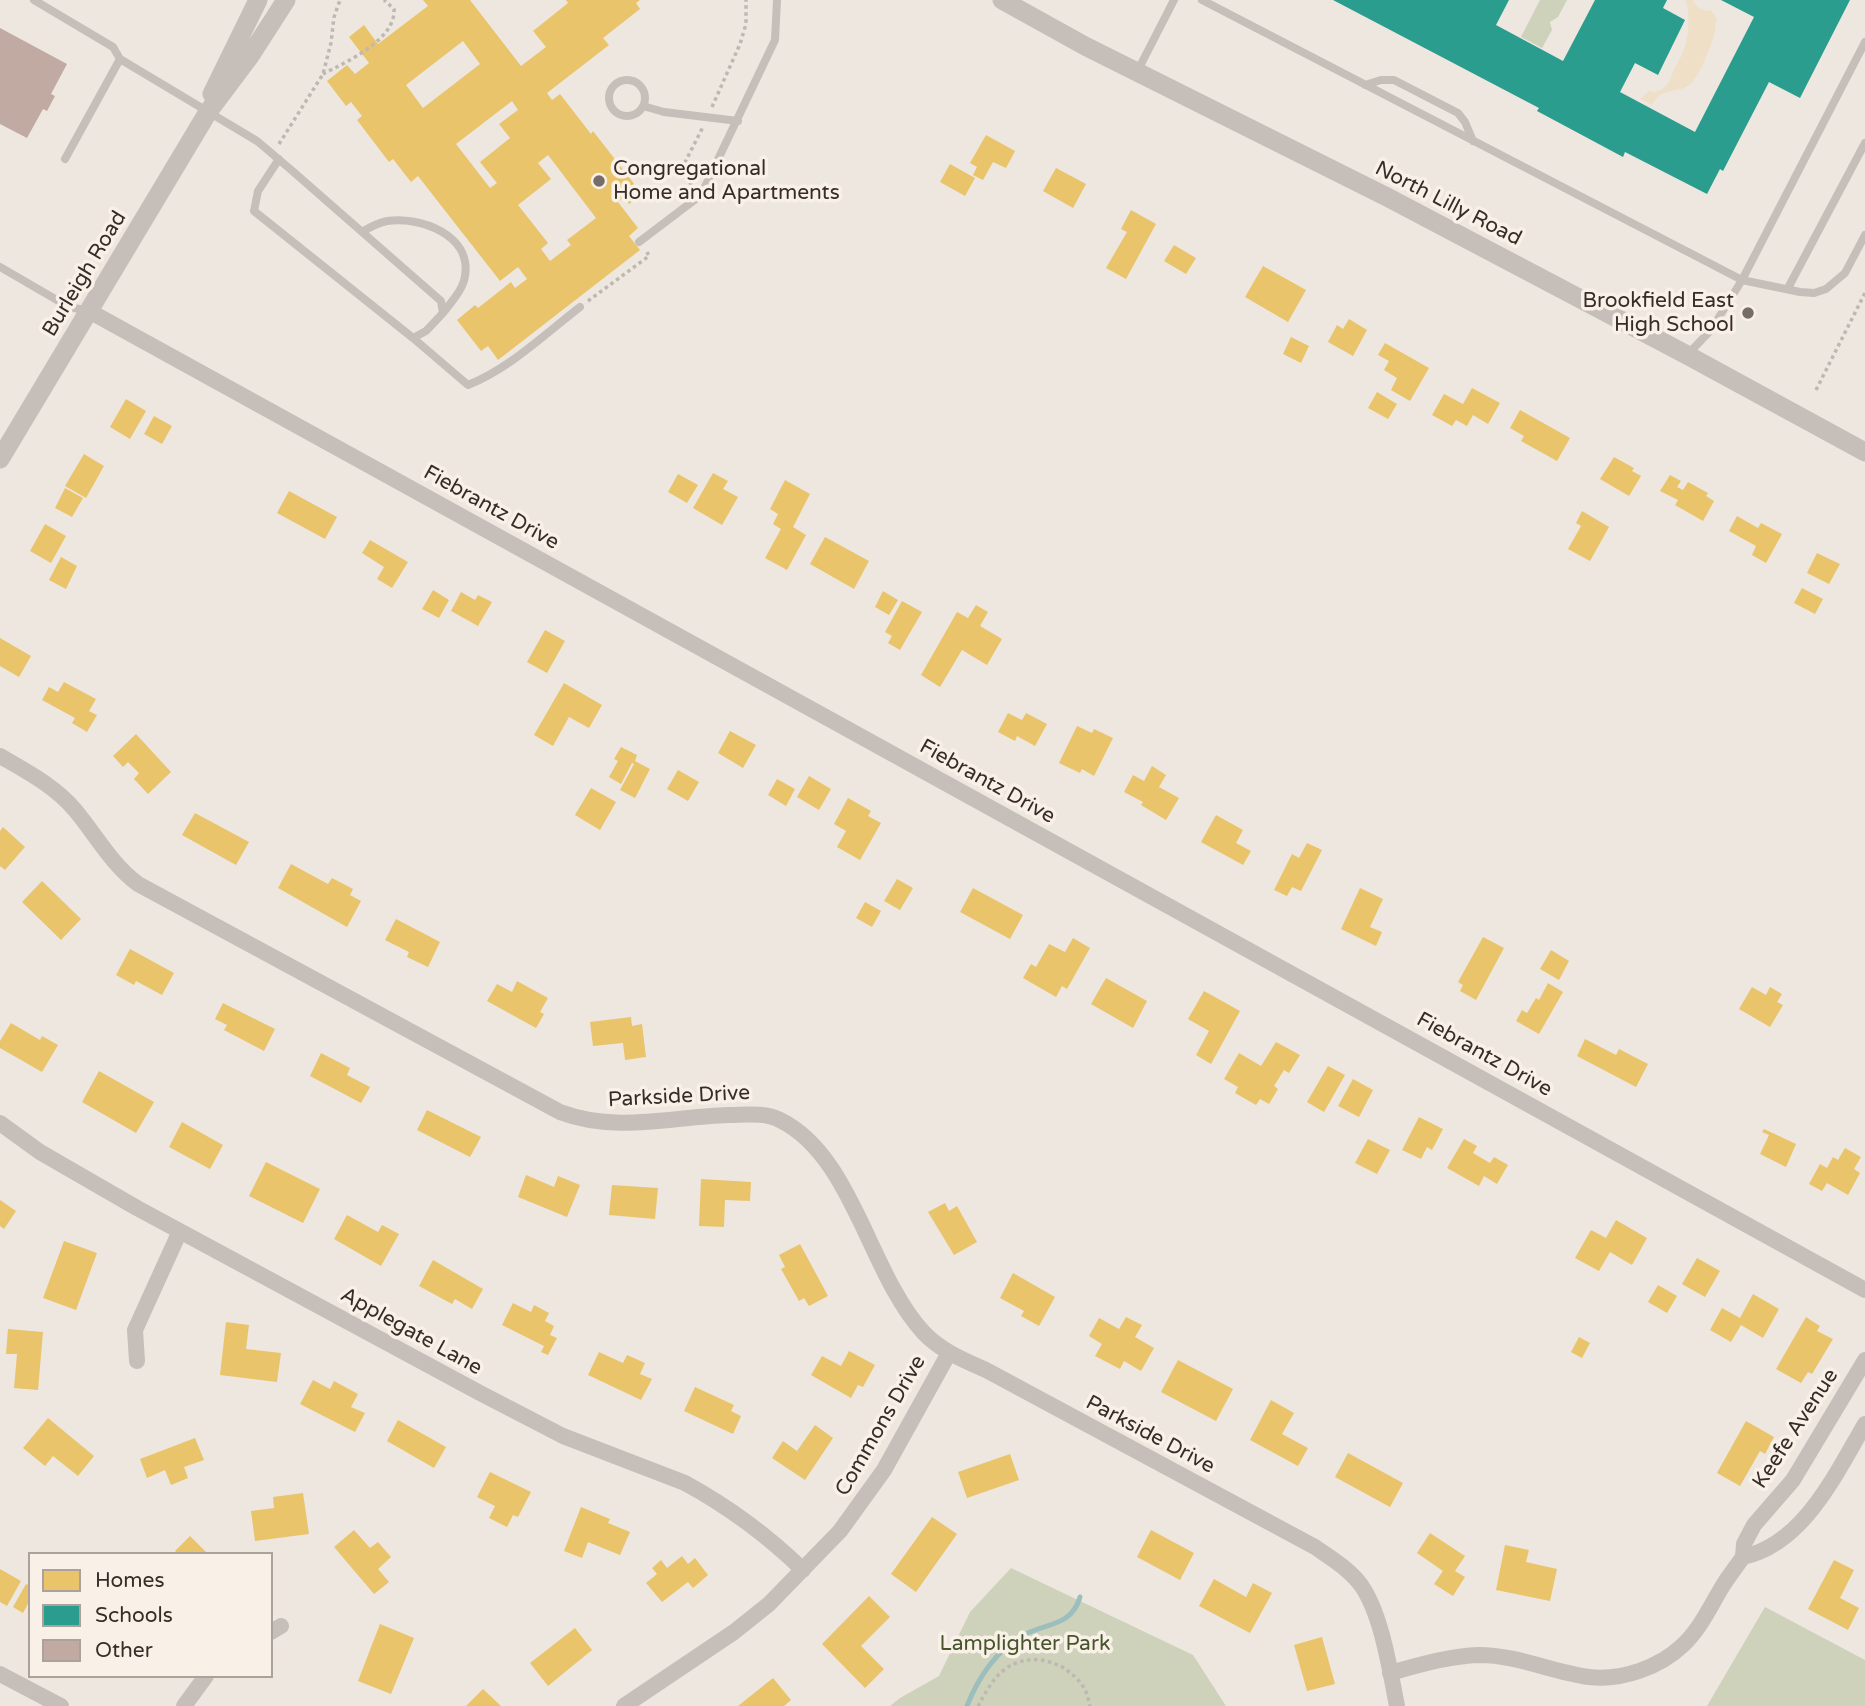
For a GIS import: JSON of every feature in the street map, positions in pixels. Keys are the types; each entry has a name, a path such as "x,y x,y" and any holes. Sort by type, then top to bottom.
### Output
{"street":[{"name":"Burleigh Road","path":"208,112 215,85 258,0"},
{"name":"Burleigh Road","path":"0,459 208,112 250,56 286,0"},
{"name":"North Lilly Road","path":"1002,1 1399,204 1865,452"},
{"name":"Fiebrantz Drive","path":"89,311 1865,1290"},
{"name":"Parkside Drive","path":"0,756 27,771 62,797 115,863 138,884 560,1112 580,1120 608,1123 648,1123 695,1116 762,1114 780,1120 816,1146 827,1161 907,1309 923,1332 949,1353 986,1370 1315,1547 1344,1567 1362,1586 1379,1626 1397,1706"},
{"name":"Applegate Lane","path":"0,1123 40,1152 180,1231 563,1436 685,1483 744,1518 776,1543 803,1570"},
{"path":"137,1361 135,1330 180,1231"},
{"name":"Commons Drive","path":"624,1706 734,1632 769,1604 840,1531 878,1480 949,1353"},
{"name":"Keefe Avenue","path":"1390,1672 1419,1664 1480,1655 1514,1659 1592,1678 1648,1669 1683,1645 1701,1623 1743,1557 1744,1545 1755,1525 1793,1480 1865,1360"},
{"path":"1743,1557 1761,1553 1787,1536 1810,1511 1865,1424"},
{"path":"0,1674 61,1706"},
{"path":"184,1706 205,1678"}],"lane":[{"path":"34,0 113,47 120,59 257,141 441,301 443,313"},
{"path":"639,242 701,195 775,40 777,0"},
{"path":"1137,72 1174,0"},
{"path":"1202,0 1742,280 1800,292 1814,293 1826,289 1845,273 1865,235"},
{"path":"1687,355 1710,330 1742,280 1865,42"},
{"path":"65,159 120,59"},
{"path":"622,80 634,81 643,89 643,106 635,115 617,114 609,104 609,92 622,80"},
{"path":"1365,85 1381,80 1394,80 1447,107 1458,113 1465,122 1473,141"},
{"path":"643,106 664,112 738,121"},
{"path":"1788,288 1865,143"},
{"path":"276,157 258,191 254,211 413,338 468,386 484,379 513,359 580,307"},
{"path":"362,232 388,221 434,227 453,240 463,254 466,272 462,286 443,313 426,331 413,338"},
{"path":"0,267 69,307 89,311"}],"path":[{"path":"276,157 323,75 340,0"},
{"path":"323,75 362,54 388,28 394,9 384,0"},
{"path":"701,195 680,172 740,44 746,24 746,0"},
{"path":"580,307 649,256 639,242"},
{"path":"1815,390 1865,293"},
{"path":"978,1706 989,1686 1004,1669 1027,1660 1048,1660 1070,1671 1084,1687 1090,1706"}],"green space":[{"path":"1540,0 1567,0 1558,17 1550,22 1552,30 1542,48 1521,37"},
{"name":"Lamplighter Park","path":"1011,1568 1193,1655 1226,1706 890,1706 939,1676 970,1612"},
{"path":"1765,1607 1865,1660 1865,1706 1707,1706"}],"sand":[{"path":"1686,0 1693,0 1697,7 1705,11 1711,10 1717,19 1713,40 1693,81 1683,88 1661,94 1652,105 1640,99 1650,90 1654,93 1667,84 1684,49 1689,25"}],"building: Homes":[{"name":"Congregational Home and Apartments","path":"423,0 470,0 521,66 546,47 533,31 568,3 566,0 640,0 636,3 640,9 603,38 609,45 547,93 552,100 560,94 642,194 629,204 624,197 618,202 638,228 629,236 640,250 498,360 488,346 481,351 457,320 475,305 478,308 511,282 515,288 527,279 518,267 500,281 418,176 411,182 393,159 389,162 357,120 362,116 351,102 346,106 327,81 347,65 355,74 369,63 349,37 364,25 378,44 428,6","holes":["463,41 480,64 423,108 406,85","512,101 518,110 499,124 510,138 480,162 497,183 490,188 456,144","548,155 596,218 567,240 571,245 550,261 541,249 548,243 518,205 551,179 538,163"]},
{"path":"986,135 1015,151 1006,168 993,162 983,180 973,175 977,167 970,163"},
{"path":"950,164 975,178 965,196 940,182"},
{"path":"1056,168 1086,184 1073,208 1043,191"},
{"path":"1131,210 1156,224 1126,279 1106,268 1127,232 1121,229"},
{"path":"1174,245 1196,258 1186,274 1164,261"},
{"path":"1263,266 1306,290 1288,322 1245,297"},
{"path":"1349,319 1367,330 1353,356 1328,342 1337,325 1343,329"},
{"path":"1291,337 1309,346 1301,363 1283,354"},
{"path":"1385,343 1429,368 1410,401 1391,390 1397,378 1384,370 1389,361 1378,355"},
{"path":"1472,388 1500,403 1488,424 1473,415 1467,426 1456,420 1452,426 1432,415 1444,394 1463,404"},
{"path":"1377,392 1397,404 1388,419 1368,408"},
{"path":"126,399 146,411 130,439 110,427"},
{"path":"1520,410 1570,438 1557,461 1521,441 1524,436 1510,428"},
{"path":"154,416 172,426 162,444 144,434"},
{"path":"84,454 104,466 86,498 65,486"},
{"path":"1614,457 1634,468 1632,471 1641,476 1629,496 1600,479"},
{"path":"713,473 728,481 723,489 738,497 722,525 693,508"},
{"path":"678,474 698,485 687,503 668,492"},
{"path":"1670,475 1681,481 1677,487 1683,490 1688,482 1708,493 1706,496 1714,501 1703,521 1675,505 1678,500 1660,491"},
{"path":"785,480 810,494 793,527 806,535 787,570 765,558 781,529 773,524 778,514 770,509"},
{"path":"65,488 83,498 72,517 55,508"},
{"path":"289,491 337,517 325,539 277,513"},
{"path":"1582,511 1609,527 1590,561 1568,549 1581,526 1576,523"},
{"path":"1737,516 1758,528 1761,523 1782,534 1766,563 1752,555 1756,546 1729,531"},
{"path":"45,524 66,536 51,563 30,551"},
{"path":"825,537 869,561 854,589 810,564"},
{"path":"370,540 408,562 392,588 377,579 384,567 362,553"},
{"path":"1817,553 1840,564 1829,584 1807,573"},
{"path":"61,557 77,566 66,589 49,580"},
{"path":"1802,588 1823,599 1815,614 1794,603"},
{"path":"433,590 449,600 439,618 422,609"},
{"path":"883,591 898,600 889,615 875,607"},
{"path":"461,592 475,600 478,595 492,602 478,626 451,611"},
{"path":"902,601 922,612 900,650 888,643 892,636 885,632"},
{"path":"976,605 988,612 980,626 1002,639 987,665 962,650 940,687 921,675 957,612 968,618"},
{"path":"545,630 565,641 547,673 527,662"},
{"path":"0,638 31,656 19,677 0,666"},
{"path":"64,682 96,699 89,711 97,715 87,732 72,723 75,718 42,700 49,687 58,692"},
{"path":"564,683 602,705 589,728 569,717 553,746 534,735"},
{"path":"1008,713 1022,720 1026,713 1047,724 1035,746 1017,736 1015,741 998,732"},
{"path":"1077,726 1092,733 1094,729 1113,738 1094,776 1082,769 1080,773 1059,763"},
{"path":"730,731 756,745 743,768 718,753"},
{"path":"136,734 171,772 148,794 134,779 139,773 128,762 123,767 113,756"},
{"path":"621,747 637,755 635,761 650,769 635,798 620,790 634,764 632,763 621,784 609,777 618,761 614,759"},
{"path":"1152,766 1166,775 1159,787 1179,798 1166,820 1141,805 1143,802 1124,792 1133,775 1144,781"},
{"path":"678,770 699,782 688,801 667,789"},
{"path":"809,776 831,789 819,810 797,797"},
{"path":"777,779 795,789 786,806 768,795"},
{"path":"591,788 616,802 600,830 575,815"},
{"path":"848,798 871,811 868,816 881,823 860,860 837,847 846,831 834,824"},
{"path":"195,813 249,842 236,865 182,835"},
{"path":"1216,815 1243,830 1236,843 1251,851 1243,865 1201,842"},
{"path":"3,827 25,847 5,870 0,866 0,831"},
{"path":"1307,843 1322,850 1301,891 1292,887 1287,896 1274,890 1292,854 1299,858"},
{"path":"291,864 328,884 332,878 353,889 350,895 361,901 347,927 278,888"},
{"path":"897,879 913,888 900,910 884,901"},
{"path":"42,881 81,919 61,940 22,902"},
{"path":"973,888 1023,915 1010,939 960,912"},
{"path":"1360,888 1383,899 1370,927 1382,932 1376,946 1341,929"},
{"path":"865,902 881,911 872,927 856,918"},
{"path":"396,919 440,942 428,967 407,957 409,952 385,940"},
{"path":"1483,937 1504,948 1476,1000 1460,991 1463,985 1458,982"},
{"path":"1073,938 1090,948 1067,989 1062,986 1056,997 1023,978 1031,964 1036,967 1049,944 1065,952"},
{"path":"130,949 174,973 162,995 136,981 134,985 116,975"},
{"path":"1551,950 1569,961 1559,980 1540,969"},
{"path":"1106,978 1147,1001 1133,1028 1091,1004"},
{"path":"517,981 548,998 540,1012 544,1014 536,1028 487,1001 497,984 512,992"},
{"path":"1548,983 1563,992 1539,1034 1516,1021 1522,1010 1527,1013 1536,998 1539,1000"},
{"path":"1752,987 1766,995 1770,987 1782,994 1777,1002 1783,1005 1770,1027 1739,1009"},
{"path":"1204,991 1240,1011 1211,1064 1196,1055 1209,1031 1188,1019"},
{"path":"223,1003 275,1029 264,1051 224,1030 227,1025 215,1019"},
{"path":"631,1017 632,1026 642,1024 646,1057 625,1060 623,1043 593,1046 590,1022"},
{"path":"11,1023 40,1040 42,1036 58,1045 42,1072 0,1048 0,1041"},
{"path":"1585,1039 1616,1055 1619,1049 1648,1064 1636,1087 1577,1056"},
{"path":"1276,1042 1300,1055 1289,1073 1284,1070 1274,1086 1278,1089 1269,1104 1260,1099 1256,1105 1235,1093 1238,1087 1224,1079 1239,1053 1261,1066"},
{"path":"321,1053 350,1068 347,1075 370,1087 361,1103 310,1076"},
{"path":"1328,1066 1345,1075 1324,1112 1307,1102"},
{"path":"99,1071 154,1102 136,1133 82,1102"},
{"path":"1353,1079 1373,1090 1359,1117 1338,1106"},
{"path":"427,1110 481,1137 470,1157 417,1130"},
{"path":"1419,1117 1443,1129 1432,1150 1427,1147 1421,1159 1402,1150"},
{"path":"182,1122 223,1145 210,1169 169,1147"},
{"path":"1764,1129 1796,1144 1786,1167 1760,1154 1769,1135 1762,1132"},
{"path":"1368,1139 1390,1150 1377,1174 1355,1163"},
{"path":"1464,1139 1477,1146 1473,1153 1490,1163 1494,1157 1508,1165 1497,1184 1484,1176 1479,1186 1447,1168"},
{"path":"1845,1148 1861,1157 1854,1169 1860,1173 1848,1195 1827,1183 1822,1191 1809,1184 1820,1164 1827,1168 1833,1157 1838,1160"},
{"path":"266,1162 320,1189 303,1223 249,1196"},
{"path":"526,1175 554,1187 558,1176 580,1185 567,1217 518,1197"},
{"path":"701,1179 751,1182 750,1201 725,1200 724,1227 699,1226"},
{"path":"612,1185 658,1188 655,1219 609,1215"},
{"path":"0,1200 16,1211 4,1229 0,1226"},
{"path":"945,1203 949,1211 957,1206 977,1242 954,1255 928,1212"},
{"path":"347,1215 378,1232 382,1225 399,1234 381,1266 334,1239"},
{"path":"1616,1220 1647,1238 1632,1265 1610,1252 1599,1271 1575,1258 1591,1230 1606,1238"},
{"path":"64,1241 97,1253 76,1310 43,1298"},
{"path":"800,1244 828,1296 809,1306 804,1298 799,1301 781,1269 785,1267 779,1255"},
{"path":"1697,1258 1720,1271 1705,1297 1682,1284"},
{"path":"433,1260 483,1289 472,1309 455,1299 452,1304 419,1286"},
{"path":"1013,1273 1055,1297 1039,1326 1021,1316 1024,1311 1000,1298"},
{"path":"1658,1285 1677,1296 1667,1313 1648,1302"},
{"path":"1753,1294 1779,1309 1763,1338 1741,1325 1731,1342 1710,1330 1722,1308 1740,1318"},
{"path":"513,1303 531,1312 534,1305 549,1313 545,1321 554,1326 550,1335 557,1338 548,1355 541,1352 544,1346 502,1325"},
{"path":"1126,1317 1142,1325 1135,1337 1154,1348 1141,1371 1124,1361 1120,1369 1095,1356 1102,1344 1089,1336 1099,1318 1119,1329"},
{"path":"1806,1317 1820,1326 1817,1331 1833,1339 1812,1374 1808,1372 1801,1383 1776,1369"},
{"path":"226,1322 249,1325 246,1349 281,1353 277,1382 220,1375"},
{"path":"8,1329 43,1332 38,1390 14,1388 17,1354 6,1354"},
{"path":"1579,1337 1590,1343 1582,1358 1571,1352"},
{"path":"849,1351 875,1365 863,1387 858,1385 851,1398 811,1375 822,1356 841,1366"},
{"path":"599,1352 623,1363 627,1355 645,1363 640,1374 652,1379 641,1400 588,1375"},
{"path":"1178,1360 1233,1389 1216,1421 1161,1392"},
{"path":"313,1380 330,1389 334,1381 358,1394 351,1407 365,1413 355,1432 300,1404"},
{"path":"695,1387 734,1405 731,1411 741,1416 733,1434 684,1411"},
{"path":"1271,1400 1294,1413 1282,1434 1308,1448 1298,1466 1250,1440"},
{"path":"48,1418 94,1456 78,1476 53,1456 45,1466 23,1448"},
{"path":"398,1420 446,1447 434,1468 387,1441"},
{"path":"1746,1421 1774,1437 1765,1454 1760,1451 1740,1486 1717,1473"},
{"path":"815,1425 833,1438 805,1480 772,1458 783,1441 797,1451"},
{"path":"195,1438 204,1460 184,1467 188,1478 171,1485 165,1470 147,1478 140,1459"},
{"path":"1348,1453 1403,1483 1390,1507 1335,1477"},
{"path":"1010,1454 1019,1480 967,1498 958,1472"},
{"path":"490,1472 531,1492 518,1517 513,1515 507,1527 489,1518 495,1506 477,1497"},
{"path":"303,1493 309,1534 255,1541 251,1511 274,1508 273,1497"},
{"path":"581,1507 610,1519 608,1523 630,1532 620,1555 588,1542 582,1558 564,1551"},
{"path":"932,1517 957,1534 916,1592 891,1574"},
{"path":"354,1530 370,1548 378,1542 391,1557 378,1569 389,1582 374,1594 334,1547"},
{"path":"1151,1530 1194,1553 1180,1580 1137,1557"},
{"path":"1430,1533 1465,1556 1455,1571 1465,1577 1453,1596 1434,1584 1443,1571 1417,1553"},
{"path":"190,1536 206,1552 176,1552"},
{"path":"1505,1545 1529,1550 1526,1562 1557,1569 1550,1601 1496,1590"},
{"path":"682,1556 688,1564 695,1558 708,1575 693,1588 688,1582 662,1602 646,1583 657,1574 652,1568 661,1560 667,1568"},
{"path":"1834,1560 1854,1570 1840,1598 1859,1608 1848,1630 1808,1609"},
{"path":"0,1569 21,1581 7,1606 0,1602"},
{"path":"1214,1579 1246,1597 1253,1583 1272,1593 1250,1633 1199,1606"},
{"path":"26,1584 28,1585 28,1604 23,1613 13,1607"},
{"path":"869,1596 890,1617 861,1646 884,1669 865,1688 822,1644"},
{"path":"380,1624 414,1638 391,1694 358,1681"},
{"path":"575,1628 592,1650 548,1686 530,1663"},
{"path":"1322,1637 1335,1684 1307,1691 1294,1645"},
{"path":"773,1678 791,1700 784,1706 738,1706"},
{"path":"483,1689 501,1706 466,1706"}],"building: Schools":[{"path":"1333,0 1509,0 1496,25 1563,61 1595,0 1667,0 1663,8 1685,20 1658,75 1635,63 1620,92 1695,132 1754,17 1721,0 1850,0 1800,98 1769,82 1723,171 1720,169 1707,194 1625,152 1623,157 1537,111 1539,108"}],"building: Other":[{"path":"0,28 67,64 51,94 55,96 47,111 43,109 27,138 0,124"}],"waterway":[{"path":"967,1706 983,1675 1005,1648 1032,1631 1065,1619 1080,1597"}],"place":[{"name":"Congregational Home and Apartments","path":"599,181"},
{"name":"Brookfield East High School","path":"1748,313"}]}
